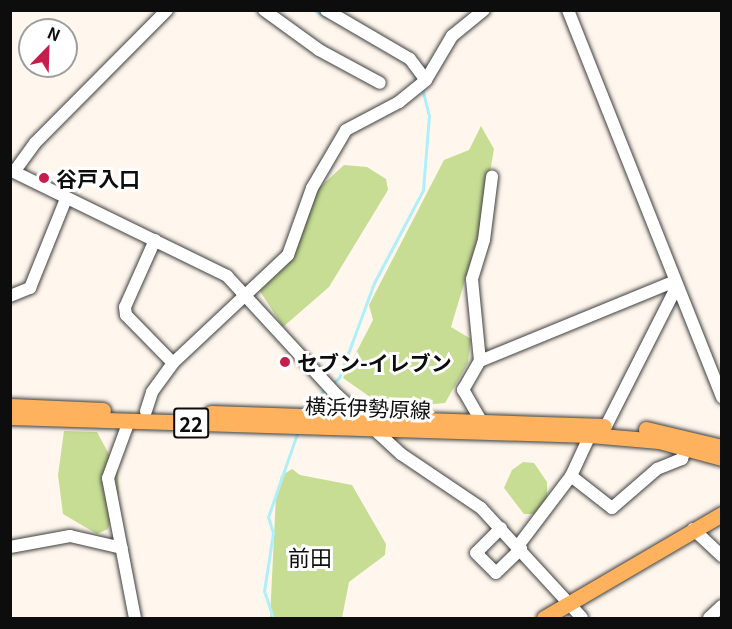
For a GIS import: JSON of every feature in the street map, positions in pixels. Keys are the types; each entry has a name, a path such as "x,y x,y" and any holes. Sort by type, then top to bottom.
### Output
{"main road":[{"name":"横浜伊勢原線","path":"10,406 480,419 606,426 667,432 722,447"},
{"name":"横浜伊勢原線","path":"10,417 590,435 686,447 722,458"},
{"path":"544,618 722,514"}],"street":[{"path":"167,10 35,143 12,171 66,199 207,264 246,291 287,344 360,417 501,528 582,618"},
{"path":"264,10 319,50 380,83"},
{"path":"326,10 410,59 426,80"},
{"path":"146,411 152,392 173,363 246,291 288,255 312,188 346,130 399,102 426,80 452,36 484,10"},
{"path":"568,10 722,397"},
{"path":"480,419 463,390 480,361 472,279 484,240 492,177"},
{"path":"10,296 30,288 66,199"},
{"path":"155,240 124,307 126,315 173,363"},
{"path":"480,361 676,284"},
{"path":"606,426 676,284"},
{"path":"129,421 108,478 135,618"},
{"path":"501,528 476,553 496,573 519,547 571,476 590,435"},
{"path":"571,476 612,508 657,469 682,459 686,447"},
{"path":"693,529 722,556"},
{"path":"10,548 70,536 122,548"},
{"path":"709,618 722,606"}],"green space":[{"path":"481,126 494,149 480,230 451,327 471,339 468,363 445,403 413,406 373,399 343,378 373,320 369,305 444,160 469,150"},
{"path":"344,165 367,167 386,179 388,190 329,287 283,327 260,291 288,264 317,190"},
{"path":"64,431 97,432 118,471 119,493 108,529 97,534 63,514 58,475"},
{"path":"523,462 534,463 547,482 547,498 534,514 524,514 504,488 512,470"},
{"path":"292,469 300,475 352,485 386,544 385,555 349,582 342,618 270,618 276,496 281,476"}],"waterway":[{"path":"314,10 326,17"},
{"path":"331,384 339,378 374,283 423,190 429,116 422,88"},
{"path":"311,410 325,388"},
{"path":"273,618 264,591 273,533 268,517 298,431"}],"place":[{"name":"谷戸入口","path":"44,178"},
{"name":"セブン-イレブン","path":"285,362"}],"district":[{"name":"前田","path":"310,557"}]}
